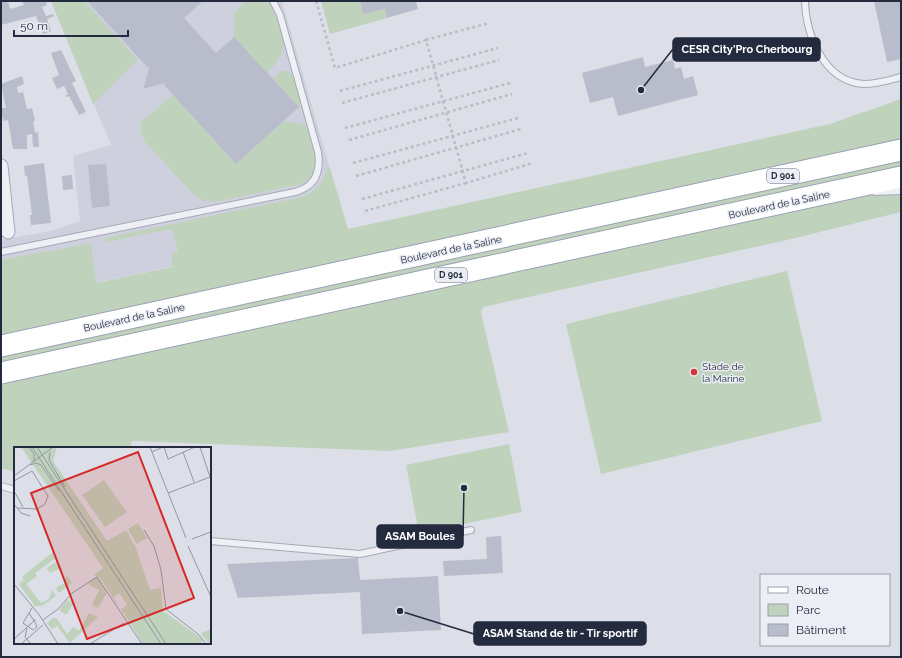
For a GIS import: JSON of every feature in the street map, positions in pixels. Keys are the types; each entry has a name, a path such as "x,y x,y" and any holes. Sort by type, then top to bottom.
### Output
{"main road":[{"name":"Boulevard de la Saline","path":"1,346 901,150"},
{"name":"Boulevard de la Saline","path":"1,373 901,177"}],"street":[{"path":"826,166 884,144 901,140"},
{"path":"1,166 8,232"}],"lane":[{"path":"1,252 295,192 304,190 311,185 318,172 318,152 280,14 273,1"},
{"path":"805,1 810,35 816,48 823,59 842,77 864,84 901,77"},
{"path":"831,192 901,191"},
{"path":"1,486 14,490"},
{"path":"211,541 360,554 471,530"}],"path":[{"path":"316,1 335,68 426,40 489,23"},
{"path":"426,40 432,66 466,183"},
{"path":"340,91 498,48"},
{"path":"342,103 499,60"},
{"path":"345,128 510,83"},
{"path":"349,140 512,94"},
{"path":"354,163 518,118"},
{"path":"356,176 521,129"},
{"path":"362,199 528,153"},
{"path":"365,211 533,163"}],"shaded area":[{"path":"51,1 282,1 347,229 1,303 1,240 55,230 80,221 73,156 111,145"}],"green space":[{"path":"51,1 84,1 138,60 93,104"},
{"path":"245,1 269,1 281,30 283,46 281,54 276,63 267,73 234,37 234,13"},
{"path":"321,1 360,1 363,14 385,9 387,18 330,34"},
{"path":"285,70 289,72 298,87 300,99 299,107 273,79 281,71"},
{"path":"173,95 236,164 284,121 305,124 316,164 313,174 310,178 297,185 215,202 204,201 196,197 145,142 141,133 141,122"},
{"path":"901,99 901,212 787,240 483,307 481,313 509,432 390,451 132,441 130,447 14,447 14,472 1,468 1,260 91,243 96,283 172,267 172,253 178,251 172,229 106,242 105,238 302,197 311,192 321,183 327,169 330,168 348,229 830,124"},
{"name":"Stade de la Marine","path":"787,271 822,421 601,474 566,324"},
{"path":"509,444 522,512 419,533 406,465"}],"building":[{"path":"1,1 8,1 10,9 24,5 22,1 46,1 47,5 42,7 46,16 53,14 54,16 47,19 51,31 43,34 36,16 1,25"},
{"path":"87,1 203,1 184,18 216,53 234,37 299,107 236,164 164,85 165,83 143,89 150,66 148,68"},
{"path":"360,1 416,1 418,9 387,18 385,9 363,14"},
{"path":"874,1 901,1 901,59 887,62"},
{"path":"61,50 76,81 72,83 86,112 79,115 69,96 65,96 68,94 64,86 57,89 52,78 59,75 51,53"},
{"path":"643,57 645,67 673,60 675,69 681,67 684,79 693,76 698,95 618,116 613,97 590,103 582,73"},
{"path":"22,76 24,84 17,87 18,93 23,92 27,109 32,108 35,121 33,122 35,133 38,132 39,147 33,147 32,134 27,135 27,149 13,149 8,120 4,121 1,115 1,108 6,108 1,84"},
{"path":"44,163 51,223 31,225 30,215 32,215 27,175 25,176 24,166"},
{"path":"106,164 110,206 92,208 88,165"},
{"path":"72,175 73,189 63,190 62,176"},
{"path":"501,536 503,573 444,576 443,561 487,559 486,537"},
{"path":"358,558 360,580 438,576 441,630 362,634 360,592 238,598 227,564"}],"place":[{"name":"CESR City'Pro Cherbourg","path":"641,90"},
{"name":"Stade de la Marine","path":"694,372"},
{"name":"ASAM Boules","path":"464,488"},
{"name":"ASAM Stand de tir - Tir sportif","path":"400,611"}]}
